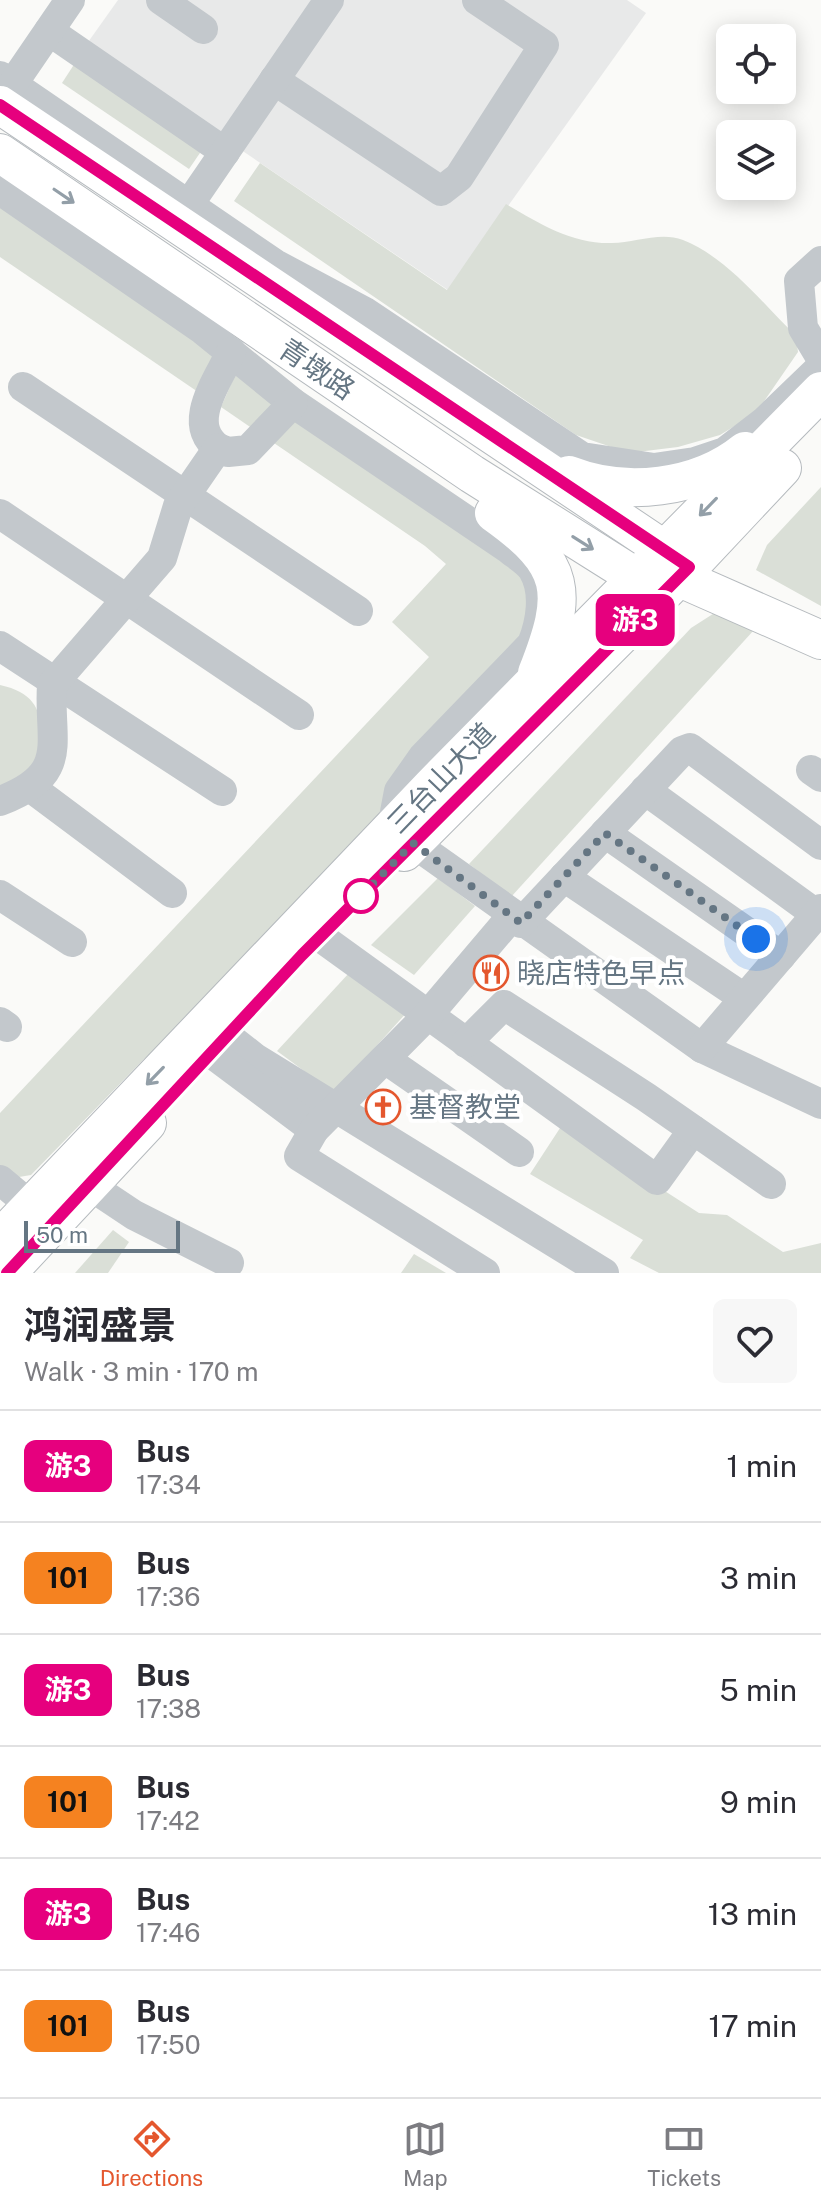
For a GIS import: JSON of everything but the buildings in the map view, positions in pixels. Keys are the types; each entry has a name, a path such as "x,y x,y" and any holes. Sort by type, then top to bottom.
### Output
{"main road":[{"name":"青墩路","path":"3,92 184,212 528,458 667,573"},
{"name":"青墩路","path":"0,153 245,340 472,474 667,573 821,640"},
{"path":"245,340 362,417 530,538 550,565 558,597 553,634 532,686"},
{"path":"528,458 591,483 619,487 696,478 731,462 821,387"},
{"name":"三台山大道","path":"0,1239 209,1037 402,836 667,573 821,387"},
{"name":"三台山大道","path":"402,836 532,686 667,573"},
{"name":"三台山大道","path":"7,1273 89,1185 209,1037"}],"street":[{"path":"3,92 70,0"},
{"path":"161,0 203,29"},
{"path":"329,0 184,212 365,312 582,457 654,468 695,462 725,452 764,422 821,387 803,328 799,281 821,261"},
{"path":"274,80 441,191 459,177 544,45 477,0"},
{"path":"49,31 225,152"},
{"path":"0,190 245,340 293,403 509,549 533,569 541,602 539,627 532,644 423,757 399,791 402,836 702,1048 821,1104"},
{"path":"245,340 202,420 207,437 218,448 228,452 248,450 293,403"},
{"path":"23,387 358,611"},
{"path":"0,801 30,787 48,763 55,743 51,698 55,682 162,558 178,506 218,448"},
{"path":"0,514 299,715"},
{"path":"0,646 222,791"},
{"path":"485,1273 299,1156 314,1130 428,1015 516,919 564,877 682,751 690,748 821,845"},
{"path":"30,787 172,893"},
{"path":"645,790 819,912 702,1048"},
{"path":"605,833 781,956"},
{"path":"564,877 744,998"},
{"path":"0,895 72,942"},
{"path":"310,930 657,1180 693,1130"},
{"path":"466,1043 504,1005 771,1184"},
{"path":"209,1037 255,1058 604,1273"},
{"path":"209,1037 314,1130"},
{"path":"385,1059 519,1152"},
{"path":"0,1180 31,1206"},
{"path":"89,1185 134,1215 229,1263"}],"shaded area":[{"path":"118,0 627,0 646,13 448,290 86,45"},
{"path":"75,63 202,150 189,169 62,83"},
{"path":"260,163 447,290 506,204 555,231 581,240 618,243 665,237 683,240 715,258 744,283 796,336 798,352 756,413 720,435 678,447 629,453 576,435 234,201"},
{"path":"0,203 212,349 218,360 201,394 0,257"},
{"path":"236,373 282,407 259,433 221,407"},
{"path":"295,416 520,573 529,593 525,634 360,838 182,1028 144,1059 31,1175 19,1177 0,1169 0,1113 429,657 392,622 446,564 425,546 271,441"},
{"path":"821,487 821,606 756,570 767,545"},
{"path":"716,612 754,630 511,897 469,864 691,628"},
{"path":"0,685 28,697 35,706 39,716 40,741 36,769 0,790"},
{"path":"438,878 475,906 414,975 371,945"},
{"path":"350,972 408,1011 334,1093 277,1051"},
{"path":"562,1125 699,1213 727,1215 783,1252 821,1243 821,1273 659,1273 630,1258 643,1240 530,1174"},
{"path":"113,1230 129,1242 108,1273 75,1273"},
{"path":"414,1254 446,1273 401,1273"}],"bus line":[{"name":"游3","path":"0,105 178,221 689,567 302,955 7,1273"}],"place":[{"name":"晓店特色早点","path":"491,973"},
{"name":"基督教堂","path":"383,1107"}],"route":[{"path":"361,896 357,900 413,843 521,923 605,833 756,939"}]}
